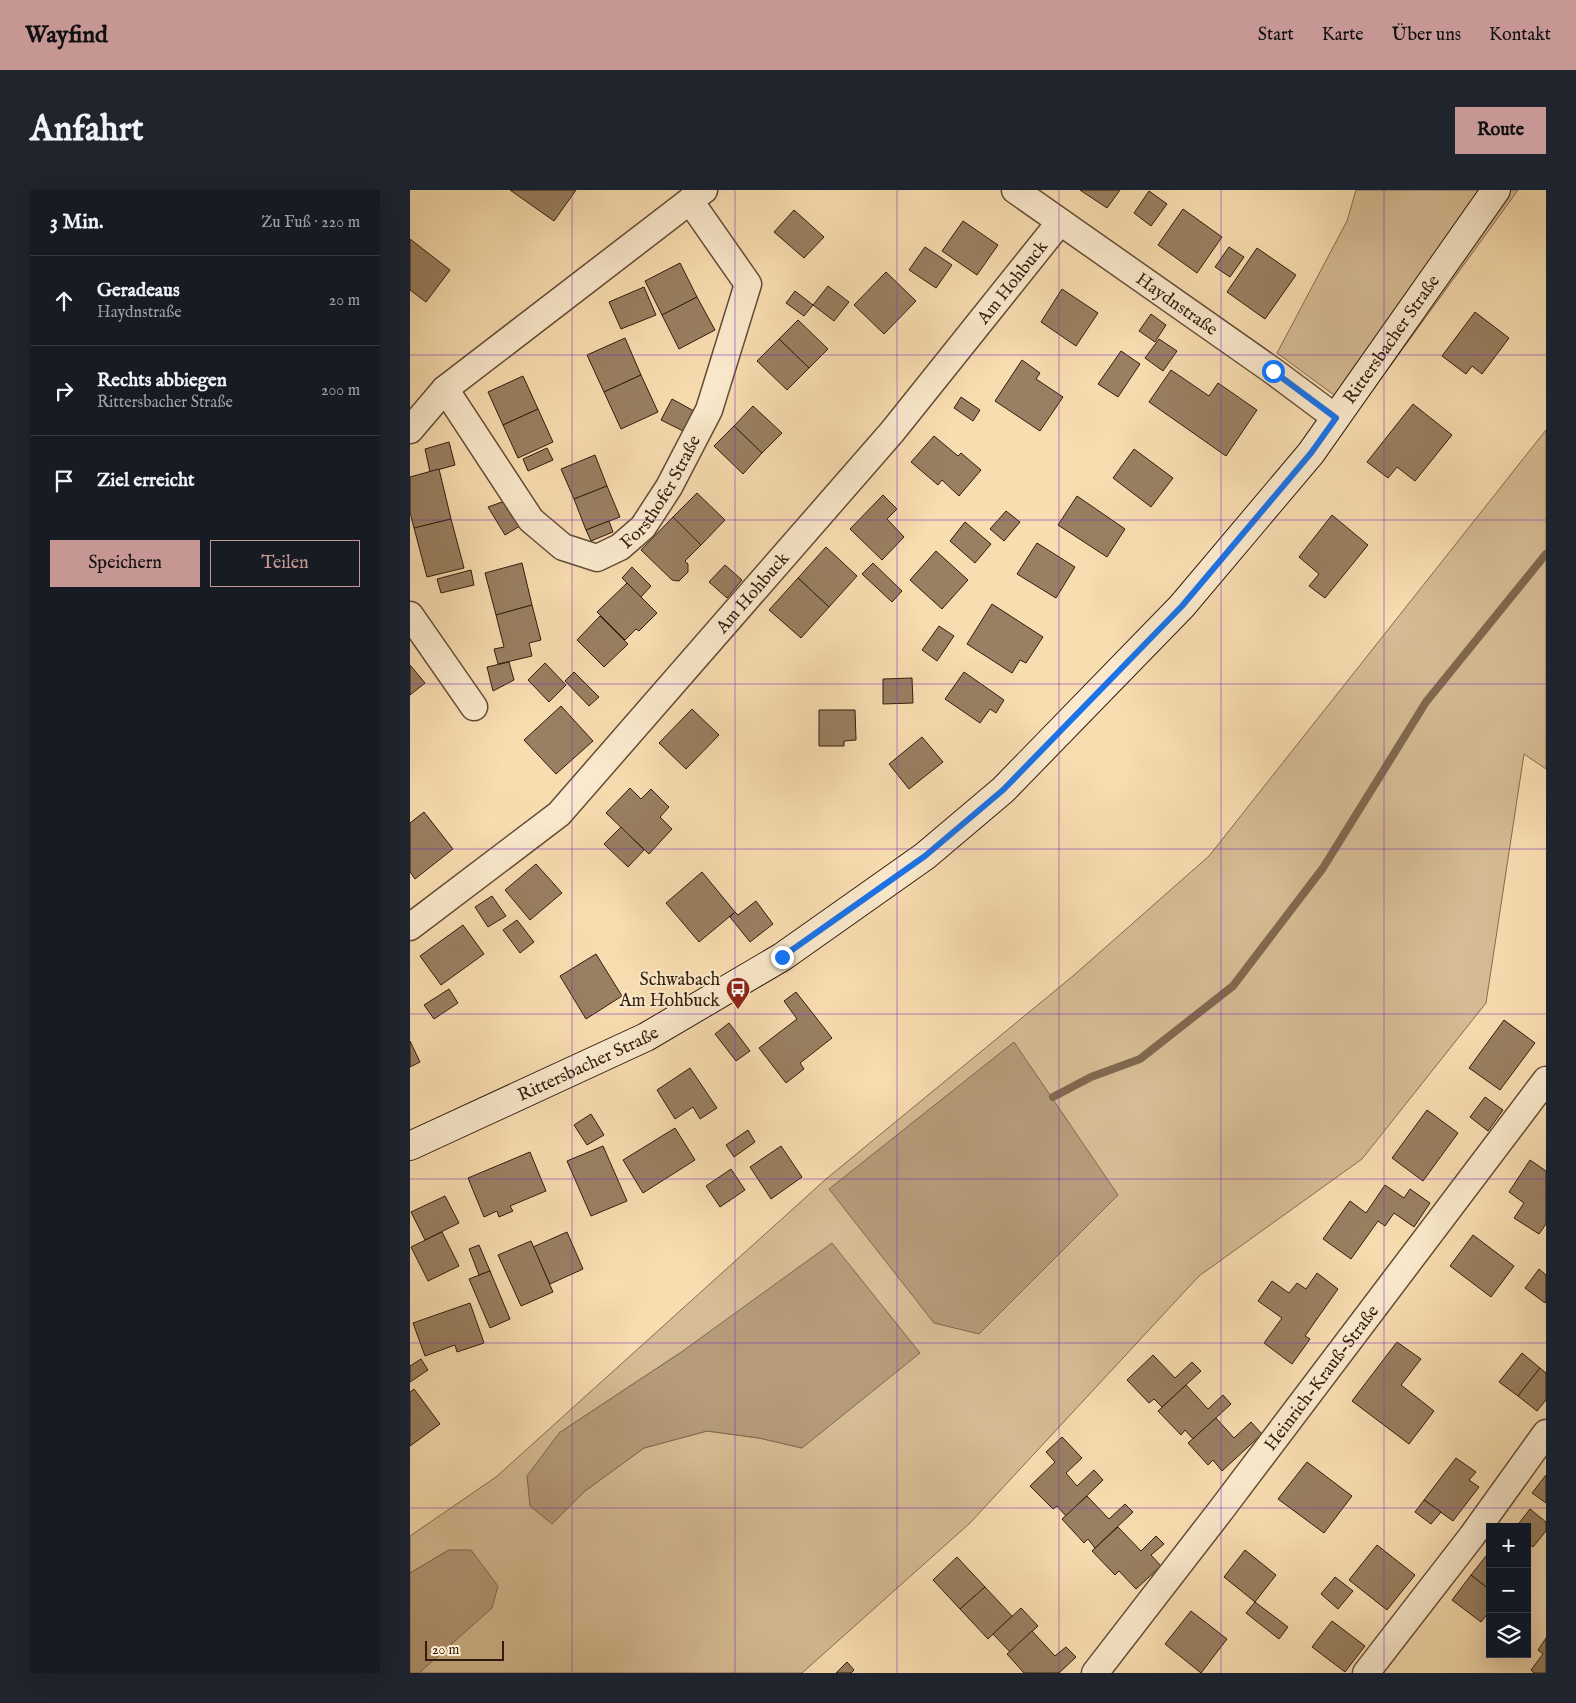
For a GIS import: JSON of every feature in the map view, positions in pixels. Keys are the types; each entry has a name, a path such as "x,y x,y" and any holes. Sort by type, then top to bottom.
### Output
{"main road":[{"name":"Rittersbacher Straße","path":"410,1146 646,1037 782,957 925,856 1003,790 1182,606 1311,453 1496,190"}],"street":[{"name":"Haydnstraße","path":"1016,190 1273,371 1336,418"},
{"name":"Forsthofer Straße","path":"410,430 445,389 698,195 748,284 709,410 669,487 643,527 620,547 597,558 563,546 531,520 445,389"},
{"name":"Am Hohbuck","path":"410,927 559,814 892,432 1060,222"},
{"path":"410,615 474,707"},
{"name":"Heinrich-Krauß-Straße","path":"1095,1673 1215,1518 1546,1080"},
{"path":"1366,1673 1472,1536 1546,1433"}],"shaded area":[{"path":"1356,190 1518,190 1357,412 1277,353 1347,221"},
{"path":"1546,430 1546,769 1524,754 1486,1003 1362,1159 1199,1276 970,1523 802,1673 419,1673 437,1656 449,1550 410,1573 410,1536 496,1477 826,1179 1073,976 1209,856","holes":["680,1353 802,1448 759,1438 707,1431 644,1448 585,1491 552,1524 559,1433"]},
{"path":"1014,1042 1118,1195 979,1334 934,1323 829,1189"},
{"path":"832,1243 920,1353 802,1448 759,1438 707,1431 644,1448 585,1491 552,1524 530,1506 527,1476 559,1433 680,1353"},
{"path":"449,1550 471,1550 498,1586 492,1608 419,1673 410,1673 410,1573"}],"building":[{"path":"510,190 576,190 554,221"},
{"path":"1080,190 1120,190 1107,208"},
{"path":"1149,191 1167,204 1151,226 1134,213"},
{"path":"1183,209 1222,237 1197,273 1158,245"},
{"path":"794,210 824,237 804,258 774,232"},
{"path":"963,221 998,245 977,275 942,251"},
{"path":"410,239 450,270 426,302 410,290"},
{"path":"925,247 952,265 936,288 909,270"},
{"path":"1229,247 1244,257 1230,277 1215,267"},
{"path":"1257,248 1296,275 1265,319 1227,292"},
{"path":"680,263 697,297 662,315 645,281"},
{"path":"886,272 916,301 884,334 854,305"},
{"path":"828,286 849,302 834,321 813,305"},
{"path":"644,287 656,315 621,329 609,302"},
{"path":"1062,289 1098,313 1076,346 1041,322"},
{"path":"795,291 813,305 804,316 786,303"},
{"path":"697,297 715,330 679,349 662,315"},
{"path":"1475,312 1509,338 1482,374 1472,366 1466,374 1442,356"},
{"path":"1151,314 1166,325 1155,342 1139,331"},
{"path":"798,320 828,349 809,368 779,339"},
{"path":"625,338 641,375 604,392 587,355"},
{"path":"779,339 809,368 787,390 757,361"},
{"path":"1159,339 1177,351 1163,371 1145,358"},
{"path":"1121,351 1140,364 1118,397 1098,384"},
{"path":"1022,360 1040,373 1036,379 1063,397 1040,431 995,401"},
{"path":"1171,370 1209,396 1218,383 1257,410 1226,456 1149,402"},
{"path":"641,375 658,412 621,429 604,392"},
{"path":"523,376 538,409 503,425 488,392"},
{"path":"961,397 980,410 973,421 954,408"},
{"path":"672,399 694,411 683,431 661,420"},
{"path":"1413,404 1452,435 1415,481 1397,467 1388,478 1367,462"},
{"path":"753,406 782,433 762,453 734,426"},
{"path":"538,409 553,442 518,458 503,425"},
{"path":"734,426 762,453 743,474 714,446"},
{"path":"934,436 958,456 961,453 981,470 959,496 942,480 938,485 911,462"},
{"path":"449,442 455,465 430,472 425,449"},
{"path":"547,448 553,460 528,471 523,459"},
{"path":"1134,449 1173,478 1151,507 1113,478"},
{"path":"595,455 607,486 574,499 561,469"},
{"path":"439,469 451,519 414,528 410,512 410,477"},
{"path":"607,486 620,517 586,530 574,499"},
{"path":"697,493 725,520 701,545 673,517"},
{"path":"883,495 897,509 887,519 904,537 882,560 850,529"},
{"path":"1077,496 1125,529 1107,557 1058,525"},
{"path":"505,501 520,526 505,535 488,507"},
{"path":"1006,511 1020,522 1004,541 990,529"},
{"path":"1332,515 1368,545 1325,598 1309,586 1319,574 1299,557"},
{"path":"673,517 701,545 685,561 688,564 688,572 679,581 672,580 641,550"},
{"path":"451,519 464,568 427,577 414,528"},
{"path":"609,521 613,532 591,541 586,530"},
{"path":"965,522 991,544 975,563 950,541"},
{"path":"1037,543 1075,567 1056,598 1017,574"},
{"path":"826,547 857,576 829,607 798,578"},
{"path":"936,551 968,580 942,609 910,580"},
{"path":"522,563 532,605 496,615 485,573"},
{"path":"873,563 902,591 892,602 862,574"},
{"path":"725,565 742,580 727,598 709,582"},
{"path":"632,567 651,586 641,597 622,578"},
{"path":"471,570 474,585 441,593 437,579"},
{"path":"798,578 829,607 801,638 769,610"},
{"path":"627,583 657,613 639,631 636,629 625,640 597,612"},
{"path":"992,604 1043,637 1026,663 1020,660 1012,673 967,644"},
{"path":"532,605 541,640 529,643 532,656 498,664 494,649 504,647 496,615"},
{"path":"600,616 628,644 604,667 577,640"},
{"path":"939,626 954,636 937,661 922,650"},
{"path":"509,662 514,680 493,691 487,667"},
{"path":"545,663 566,685 549,702 528,680"},
{"path":"410,665 425,683 410,695"},
{"path":"574,672 599,697 589,706 565,681"},
{"path":"964,672 1004,700 996,713 990,709 980,723 945,699"},
{"path":"912,678 913,703 883,704 883,679"},
{"path":"561,706 593,741 556,774 524,740"},
{"path":"692,709 719,735 686,769 659,743"},
{"path":"819,710 855,710 856,740 844,741 844,746 819,746"},
{"path":"922,737 943,762 909,789 889,764"},
{"path":"630,788 641,799 651,789 669,807 660,817 672,829 649,854 606,813"},
{"path":"424,812 453,849 415,879 410,872 410,823"},
{"path":"621,827 644,850 628,867 604,844"},
{"path":"536,864 562,893 530,920 505,890"},
{"path":"702,872 735,912 699,942 666,903"},
{"path":"492,896 506,916 488,927 475,907"},
{"path":"756,901 773,924 750,942 730,917 735,912 738,915"},
{"path":"517,920 534,942 520,953 503,930"},
{"path":"463,925 484,954 441,985 420,956"},
{"path":"596,954 622,996 586,1019 560,976"},
{"path":"449,989 458,1003 434,1019 424,1005"},
{"path":"796,992 832,1038 800,1063 804,1069 786,1083 759,1048 797,1019 784,1001"},
{"path":"1504,1020 1535,1043 1500,1090 1469,1068"},
{"path":"729,1023 750,1051 736,1061 715,1034"},
{"path":"410,1041 420,1062 410,1067"},
{"path":"690,1068 717,1108 700,1119 693,1107 675,1119 657,1090"},
{"path":"1485,1097 1503,1110 1488,1131 1470,1117"},
{"path":"1427,1110 1458,1133 1423,1181 1392,1158"},
{"path":"591,1114 604,1135 587,1145 574,1125"},
{"path":"675,1128 695,1160 643,1193 623,1160"},
{"path":"748,1130 755,1142 734,1157 726,1145"},
{"path":"603,1146 627,1201 591,1216 567,1161"},
{"path":"781,1146 802,1177 771,1199 750,1167"},
{"path":"530,1152 546,1191 510,1206 513,1211 499,1217 497,1211 484,1217 468,1178"},
{"path":"1530,1160 1546,1171 1546,1224 1539,1234 1514,1218 1524,1203 1509,1192"},
{"path":"731,1169 745,1190 720,1207 706,1186"},
{"path":"1385,1185 1404,1198 1410,1189 1430,1203 1414,1227 1394,1213 1385,1226 1378,1221 1351,1259 1323,1239 1350,1201 1366,1213"},
{"path":"445,1196 459,1223 425,1240 411,1212"},
{"path":"442,1232 459,1266 428,1281 411,1247"},
{"path":"567,1232 583,1269 550,1284 533,1247"},
{"path":"1473,1235 1514,1266 1491,1297 1450,1266"},
{"path":"531,1241 553,1292 521,1306 498,1255"},
{"path":"479,1245 490,1271 479,1275 469,1249"},
{"path":"1539,1269 1546,1275 1545,1303 1525,1288"},
{"path":"490,1271 510,1319 490,1328 469,1279"},
{"path":"1317,1273 1338,1289 1305,1336 1310,1339 1292,1364 1264,1343 1282,1318 1258,1301 1272,1281 1289,1293 1297,1283 1306,1289"},
{"path":"470,1303 484,1343 457,1352 455,1345 425,1356 413,1323"},
{"path":"1397,1342 1421,1359 1401,1385 1434,1411 1409,1444 1352,1401"},
{"path":"1522,1353 1540,1368 1518,1396 1499,1382"},
{"path":"1153,1355 1175,1378 1192,1362 1201,1371 1162,1407 1154,1399 1149,1403 1127,1380"},
{"path":"421,1359 428,1370 410,1382 410,1366"},
{"path":"1540,1368 1546,1373 1546,1400 1537,1411 1518,1396"},
{"path":"1186,1385 1208,1409 1223,1395 1231,1404 1193,1439 1185,1430 1181,1435 1158,1411"},
{"path":"414,1389 440,1424 410,1446 410,1392"},
{"path":"1216,1418 1234,1438 1251,1422 1262,1434 1222,1471 1213,1460 1208,1465 1188,1443"},
{"path":"1062,1437 1082,1458 1066,1473 1077,1486 1094,1470 1103,1480 1066,1516 1057,1506 1053,1509 1030,1486 1055,1462 1046,1452"},
{"path":"1456,1458 1476,1472 1469,1480 1479,1487 1453,1521 1424,1500"},
{"path":"1307,1462 1352,1496 1324,1533 1278,1499"},
{"path":"1546,1475 1546,1503 1532,1493"},
{"path":"1087,1496 1109,1519 1125,1504 1133,1512 1095,1548 1088,1539 1084,1543 1062,1519"},
{"path":"1424,1500 1441,1512 1431,1524 1415,1512"},
{"path":"1530,1509 1546,1522 1546,1531 1533,1547 1531,1545 1531,1523 1519,1523"},
{"path":"1118,1527 1141,1551 1156,1536 1164,1544 1151,1555 1161,1566 1136,1589 1119,1571 1115,1575 1092,1551"},
{"path":"1377,1545 1415,1575 1387,1610 1349,1580"},
{"path":"1245,1550 1276,1575 1255,1602 1224,1577"},
{"path":"1486,1556 1486,1587 1471,1575"},
{"path":"957,1557 985,1587 960,1609 933,1580"},
{"path":"1471,1575 1486,1587 1486,1616 1481,1622 1452,1600"},
{"path":"1335,1577 1353,1591 1338,1609 1321,1594"},
{"path":"985,1587 1012,1616 988,1639 960,1609"},
{"path":"1255,1602 1288,1627 1279,1639 1246,1613"},
{"path":"1021,1608 1038,1626 1010,1652 993,1634"},
{"path":"1191,1611 1227,1639 1201,1673 1165,1644"},
{"path":"1332,1621 1365,1646 1345,1672 1312,1647"},
{"path":"1032,1631 1055,1656 1066,1647 1076,1657 1059,1673 1024,1673 1007,1654"},
{"path":"1546,1638 1546,1673 1534,1673 1531,1670 1543,1654 1538,1650"},
{"path":"847,1662 854,1670 851,1673 836,1673"}],"waterway":[{"path":"1053,1097 1091,1077 1140,1059 1233,986 1323,868 1426,702 1546,554"}],"place":[{"name":"Schwabach Am Hohbuck","path":"738,1010"}],"route":[{"path":"782,957 925,856 1003,790 1182,606 1311,453 1336,418 1273,371"}]}
